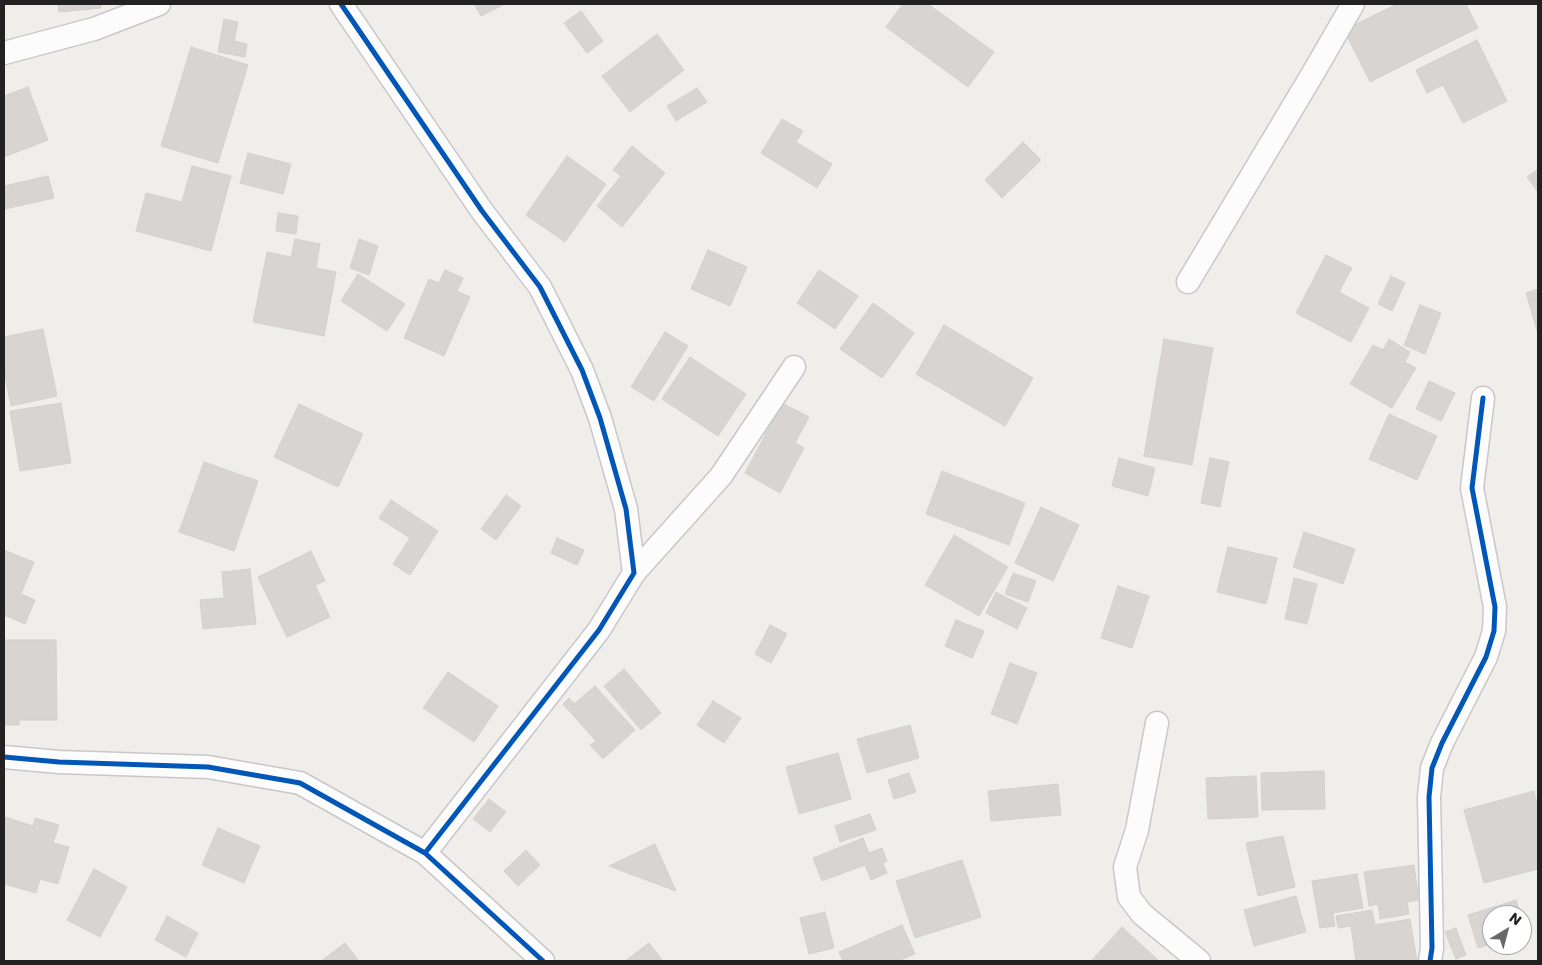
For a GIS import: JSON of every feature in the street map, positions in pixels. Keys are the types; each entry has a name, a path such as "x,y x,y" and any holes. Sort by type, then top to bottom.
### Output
{"street":[{"path":"4,53 94,29 160,4"},
{"path":"341,4 482,211 540,287 582,370 600,418 626,508 634,573"},
{"path":"1188,282 1352,4"},
{"path":"425,853 599,630 634,573 721,476 794,367"},
{"path":"1430,961 1432,948 1430,797 1432,768 1442,743 1486,657 1494,631 1496,607 1472,488 1483,398"},
{"path":"1157,722 1137,830 1125,867 1129,897 1142,914 1198,961"},
{"path":"4,757 59,762 208,767 300,783 425,853 543,961"}],"building":[{"path":"58,4 101,4 101,8 59,12"},
{"path":"474,4 505,4 481,16"},
{"path":"903,4 928,4 994,52 968,87 886,27"},
{"path":"1397,4 1466,4 1478,28 1370,82 1344,30"},
{"path":"581,11 603,41 587,53 564,23"},
{"path":"224,19 238,22 234,41 247,44 245,57 218,52"},
{"path":"657,34 684,70 630,112 602,76"},
{"path":"1477,40 1507,101 1463,123 1443,85 1427,93 1416,70"},
{"path":"191,47 248,65 218,163 161,146"},
{"path":"28,87 48,140 4,157 4,96"},
{"path":"697,88 707,102 676,121 667,106"},
{"path":"782,119 803,131 796,142 832,164 817,188 761,153"},
{"path":"1023,142 1041,160 1002,198 985,180"},
{"path":"632,146 665,173 622,227 597,206 621,176 613,170"},
{"path":"248,153 291,164 283,194 240,183"},
{"path":"567,156 606,184 565,242 526,215"},
{"path":"192,166 231,176 211,251 136,231 146,193 182,202"},
{"path":"1538,169 1538,192 1527,177"},
{"path":"48,176 54,198 5,209 4,186"},
{"path":"278,213 298,216 296,234 276,231"},
{"path":"295,239 320,244 316,268 336,272 324,336 253,322 267,252 291,257"},
{"path":"359,239 378,246 369,275 350,268"},
{"path":"708,250 747,267 730,306 691,289"},
{"path":"1326,255 1352,268 1339,292 1369,308 1351,342 1296,313"},
{"path":"445,270 463,278 457,291 470,297 444,356 404,338 429,279 439,283"},
{"path":"819,270 858,296 835,329 797,303"},
{"path":"358,274 405,304 387,331 341,301"},
{"path":"1391,276 1405,283 1392,311 1378,304"},
{"path":"1538,289 1538,334 1526,293"},
{"path":"873,303 914,333 882,378 840,349"},
{"path":"1420,305 1441,313 1425,354 1404,345"},
{"path":"944,325 1033,378 1005,426 916,374"},
{"path":"43,329 57,396 11,406 4,371 4,337"},
{"path":"665,332 688,346 654,401 631,387"},
{"path":"1164,339 1213,348 1192,465 1144,456"},
{"path":"1389,339 1410,352 1405,362 1416,368 1392,408 1350,384 1373,345 1383,350"},
{"path":"690,357 746,394 718,436 662,399"},
{"path":"1429,381 1455,393 1441,421 1416,409"},
{"path":"61,403 71,463 20,471 10,411"},
{"path":"782,403 809,417 795,443 804,448 780,493 745,473"},
{"path":"299,404 363,434 338,487 274,457"},
{"path":"1389,414 1437,436 1417,480 1369,459"},
{"path":"1119,458 1155,468 1148,496 1112,486"},
{"path":"1210,458 1229,462 1220,507 1201,503"},
{"path":"204,462 258,481 234,551 179,532"},
{"path":"942,471 1025,503 1009,545 926,514"},
{"path":"506,495 521,506 496,540 481,529"},
{"path":"391,500 438,531 410,575 393,564 410,538 379,518"},
{"path":"1041,507 1079,525 1053,581 1015,563"},
{"path":"1304,532 1355,549 1343,584 1293,567"},
{"path":"954,535 1008,567 979,616 925,585"},
{"path":"557,538 584,550 577,565 551,553"},
{"path":"1228,547 1277,558 1266,604 1217,592"},
{"path":"4,550 34,562 21,594 35,600 25,624 4,615"},
{"path":"311,551 325,581 315,585 330,617 287,637 258,577"},
{"path":"250,569 256,624 203,629 200,600 224,598 222,572"},
{"path":"1013,573 1036,581 1028,602 1005,594"},
{"path":"1294,578 1317,584 1307,624 1285,619"},
{"path":"1118,586 1149,596 1132,648 1101,638"},
{"path":"996,592 1027,608 1017,629 986,613"},
{"path":"956,620 984,631 972,658 945,646"},
{"path":"770,625 787,634 771,663 755,654"},
{"path":"4,640 56,640 57,720 19,720 19,725 4,725"},
{"path":"1010,663 1037,673 1017,724 991,714"},
{"path":"624,669 661,713 641,730 604,686"},
{"path":"448,672 498,706 474,742 423,708"},
{"path":"595,686 635,730 603,759 590,745 596,741 563,704 569,698 574,704"},
{"path":"713,701 741,718 724,743 697,725"},
{"path":"910,725 919,758 867,773 857,739"},
{"path":"838,753 851,799 799,814 786,767"},
{"path":"1324,771 1325,809 1262,810 1261,773"},
{"path":"909,773 916,792 894,799 888,780"},
{"path":"1256,776 1258,817 1208,819 1206,778"},
{"path":"1058,784 1061,815 991,821 988,791"},
{"path":"1534,791 1538,809 1538,869 1484,883 1464,810"},
{"path":"489,799 506,812 490,832 473,819"},
{"path":"870,814 876,830 840,842 835,826"},
{"path":"5,817 33,826 35,818 59,825 53,843 69,847 58,884 40,879 36,893 4,884"},
{"path":"218,828 260,846 244,883 202,865"},
{"path":"1283,836 1295,887 1258,896 1246,843"},
{"path":"863,838 869,853 882,848 887,861 883,863 887,873 871,880 865,865 822,881 813,858"},
{"path":"655,844 676,891 609,866"},
{"path":"526,850 540,865 518,886 504,871"},
{"path":"962,860 981,917 915,938 896,881"},
{"path":"1414,865 1419,900 1407,902 1409,914 1380,919 1378,904 1369,906 1364,872"},
{"path":"94,869 127,887 100,937 67,920"},
{"path":"1357,874 1363,908 1333,913 1335,926 1320,928 1312,881"},
{"path":"1296,896 1306,932 1254,946 1244,910"},
{"path":"1516,900 1518,905 1500,905"},
{"path":"1372,910 1375,925 1410,919 1417,961 1356,961 1351,926 1338,928 1336,916"},
{"path":"1482,911 1482,947 1478,948 1468,915"},
{"path":"825,912 834,948 809,954 800,918"},
{"path":"167,916 198,933 186,957 155,940"},
{"path":"902,925 915,954 898,961 843,961 839,952"},
{"path":"1122,927 1158,960 1091,961"},
{"path":"1456,928 1466,955 1456,959 1445,932"},
{"path":"345,943 359,961 321,961"},
{"path":"649,943 663,961 625,961"}],"cycle path":[{"path":"341,4 482,211 540,287 582,370 600,418 626,509 634,573 599,630 425,853"},
{"path":"1430,961 1432,948 1429,797 1432,768 1442,743 1486,657 1494,631 1495,607 1472,488 1483,398"},
{"path":"4,757 59,762 208,767 300,783 425,853 543,961"}]}
